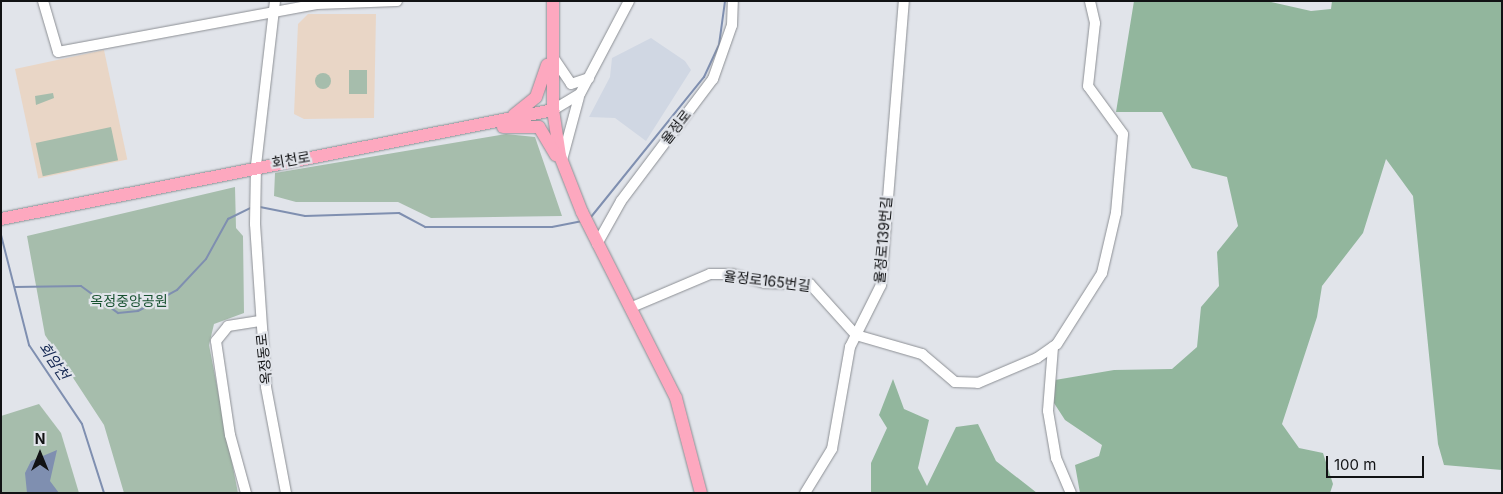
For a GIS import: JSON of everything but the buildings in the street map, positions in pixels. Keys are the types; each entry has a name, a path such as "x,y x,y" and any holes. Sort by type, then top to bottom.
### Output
{"main road":[{"path":"553,1 550,51 553,110 562,161 597,244 632,307 680,408 701,493"},
{"path":"502,122 536,97 550,51"},
{"name":"회천로","path":"1,219 256,166 488,125 553,110"},
{"path":"488,125 539,128 562,161"}],"street":[{"path":"43,1 58,52 275,6 397,1"},
{"path":"562,161 571,114 629,1"},
{"name":"율정로","path":"597,244 621,201 713,79 732,25 732,1"},
{"name":"율정로139번길","path":"805,493 832,449 844,370 856,335 884,271 904,1"},
{"path":"1071,493 1056,458 1048,411 1053,347 1108,263 1125,149 1118,123 1088,86 1095,23 1090,1"},
{"path":"256,166 275,6"},
{"path":"550,51 566,81 580,85 591,76"},
{"path":"553,110 580,94"},
{"name":"옥정동로","path":"256,166 255,224 260,321 286,493"},
{"name":"율정로165번길","path":"632,307 710,274 732,274 765,283 810,284 856,335"},
{"path":"246,493 230,434 216,341 228,326 260,321"},
{"path":"856,335 922,354 954,382 978,383 1053,347"}],"shaded area":[{"path":"308,14 376,14 374,118 304,119 294,114 298,24"},
{"path":"651,38 685,61 691,70 646,141 615,118 589,117 610,77 612,58"},
{"path":"104,50 127,160 38,178 15,69"}],"green space":[{"path":"1134,1 1267,1 1311,11 1331,9 1332,1 1502,1 1502,470 1444,465 1438,444 1413,196 1386,159 1363,233 1322,286 1317,317 1282,424 1299,448 1323,453 1333,484 1330,493 1080,493 1075,465 1099,456 1102,445 1065,420 1054,403 1055,380 1114,370 1172,369 1197,347 1201,307 1219,286 1217,252 1238,226 1227,177 1192,168 1162,112 1116,112"},
{"path":"349,70 367,70 367,94 349,94"},
{"path":"323,73 329,75 331,81 329,87 323,89 317,87 315,81 317,75"},
{"path":"53,93 54,98 36,105 35,96"},
{"path":"111,127 118,160 43,176 36,143"},
{"path":"506,134 535,137 562,216 431,218 398,202 296,202 274,196 275,173"},
{"name":"옥정중앙공원","path":"235,187 236,228 243,236 244,313 214,324 209,345 238,493 124,493 104,425 45,335 27,236"},
{"path":"893,379 904,409 929,420 918,468 927,486 956,427 978,424 996,461 1037,493 871,493 871,463 887,428 879,415"},
{"path":"39,404 61,433 79,493 1,493 1,416"}],"water":[{"path":"57,450 50,481 59,493 27,493 25,473 31,461"}],"waterway":[{"path":"591,217 704,77 719,45 725,1"},
{"path":"15,287 81,286 118,313 138,311 177,290 206,259 228,219 253,207"},
{"path":"260,207 305,216 399,213 425,227 552,227 582,221"},
{"name":"회암천","path":"1,235 29,345 82,424 104,493"}]}
